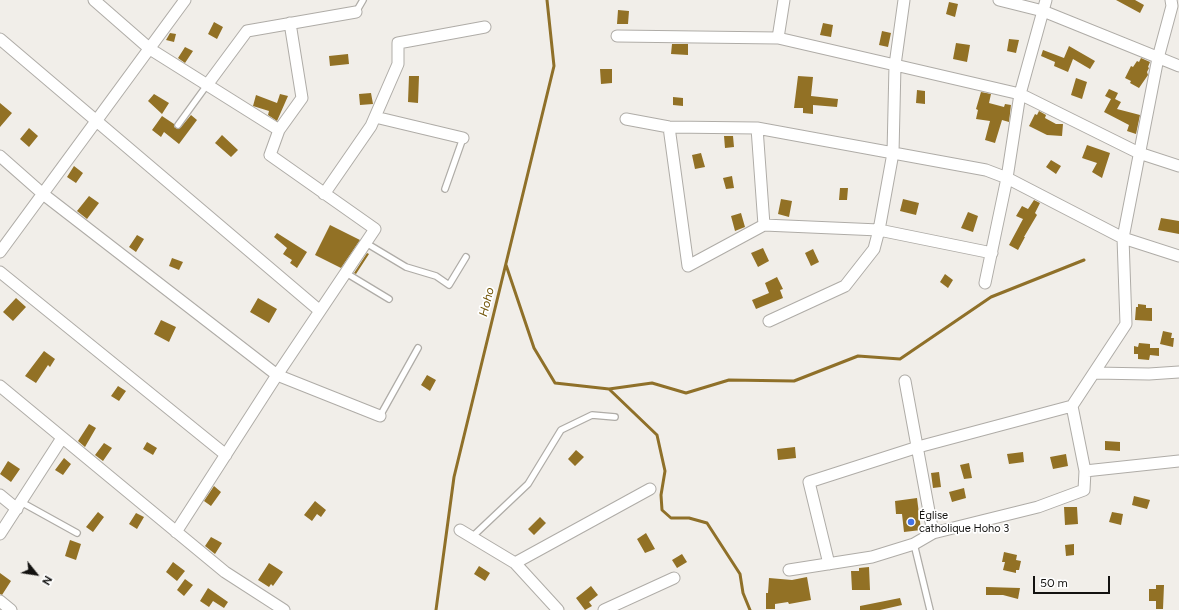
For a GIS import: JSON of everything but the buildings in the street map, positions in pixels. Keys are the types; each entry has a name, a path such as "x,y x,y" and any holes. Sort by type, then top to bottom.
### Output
{"street":[{"path":"94,0 150,49 279,130"},
{"path":"0,252 185,0"},
{"path":"778,38 784,0"},
{"path":"769,321 845,286 874,248 879,230 893,153 895,65 904,0"},
{"path":"999,0 1044,5 1158,58 1179,66"},
{"path":"829,564 809,482 918,447 1072,406 1126,324 1123,238 1158,58 1172,6 1171,0"},
{"path":"986,283 1007,178 1020,94 1044,5"},
{"path":"207,85 247,30 356,12"},
{"path":"176,532 277,375 375,229 270,155 279,130 302,98 290,23"},
{"path":"324,194 371,126 398,64 398,43 485,27"},
{"path":"616,36 778,38 895,65 1020,94 1139,153 1179,166"},
{"path":"0,39 320,311"},
{"path":"375,117 463,138"},
{"path":"626,119 669,127 757,128 986,170 1007,178 1123,238 1179,256"},
{"path":"669,127 688,266 764,225 879,230 992,253"},
{"path":"757,128 764,225"},
{"path":"0,156 43,194 277,375 380,416"},
{"path":"0,272 226,455"},
{"path":"1095,373 1149,374 1179,372"},
{"path":"904,382 918,447 933,533"},
{"path":"0,386 225,572 284,610"},
{"path":"789,570 872,557 914,544 933,533 1038,507 1084,490 1085,471 1072,406"},
{"path":"0,534 62,438"},
{"path":"1085,471 1179,462"},
{"path":"515,563 650,489"},
{"path":"0,495 19,506"},
{"path":"460,530 515,563 558,610"},
{"path":"604,610 674,578"},
{"path":"0,601 12,610"}],"lane":[{"path":"356,12 363,0"},
{"path":"178,125 207,85"},
{"path":"445,189 463,138"},
{"path":"366,243 406,267 436,276 449,285 466,257"},
{"path":"346,273 388,300"},
{"path":"380,416 418,348"},
{"path":"472,537 528,484 561,430 592,415 615,417"},
{"path":"19,506 77,533"},
{"path":"914,544 930,610"}],"waterway":[{"name":"Hoho","path":"436,610 454,477 554,66 547,0"},
{"path":"506,265 534,348 555,383 609,389 652,383 686,393 729,380 794,381 858,356 900,359 991,297 1084,260"},
{"path":"609,389 657,435 665,471 661,495 662,510 671,518 689,518 707,523 740,574 743,593 750,610"}],"place":[{"name":"Église catholique Hoho 3","path":"911,522"}]}
